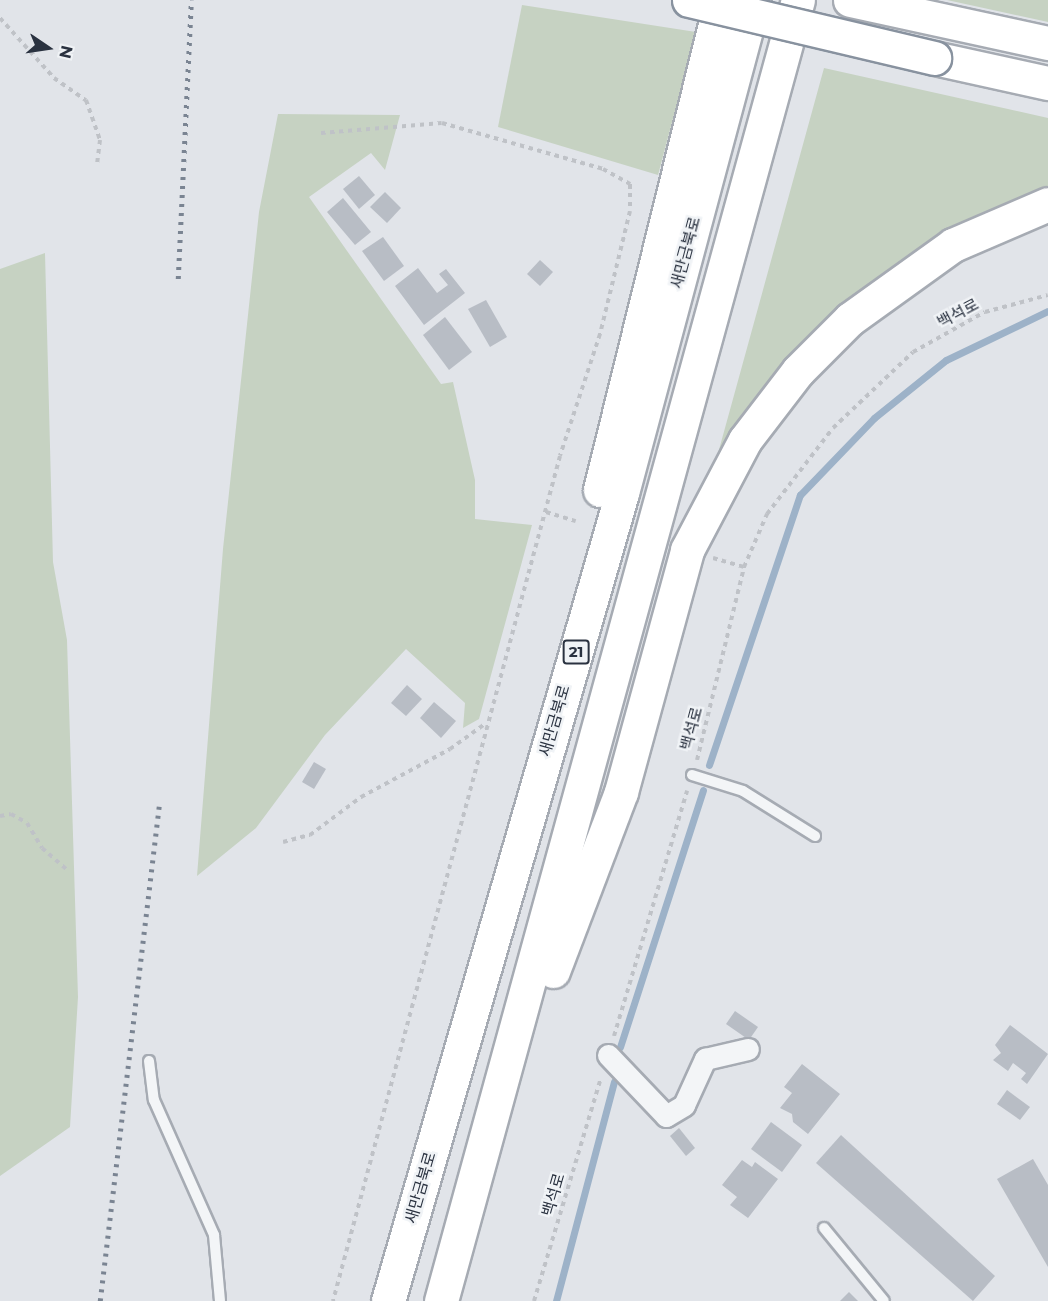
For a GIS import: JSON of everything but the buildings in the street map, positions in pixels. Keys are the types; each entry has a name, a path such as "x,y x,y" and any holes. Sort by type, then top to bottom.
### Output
{"highway":[{"path":"689,0 1048,83"},
{"path":"467,1025 721,0"},
{"name":"새만금북로","path":"388,1301 622,493 754,0"},
{"path":"443,1301 798,0"},
{"path":"850,0 1048,43"},
{"path":"443,1301 564,936 621,792 687,550 713,492 798,371 850,319 953,245 1048,204"}],"street":[{"path":"608,1055 666,1116 684,1105 705,1059 748,1049"}],"lane":[{"path":"692,775 744,791 815,836"},
{"path":"149,1061 154,1100 214,1235 220,1301"},
{"path":"824,1228 884,1301"}],"path":[{"path":"0,18 54,78 86,100 100,140 97,165"},
{"path":"321,133 442,123 603,169 630,184 630,211 602,324 487,722 333,1301"},
{"name":"백석로","path":"534,1301 692,775 744,567 767,514 833,428 913,352 985,312 1048,296"},
{"path":"546,512 576,521"},
{"path":"701,555 744,567"},
{"path":"283,842 310,835 361,796 450,749 487,722"},
{"path":"0,816 11,814 27,823 42,848 66,869"}],"green space":[{"path":"947,0 1048,0 1048,22"},
{"path":"522,5 696,32 658,175 498,127"},
{"path":"824,68 1048,118 1048,188 893,267 779,373 717,457"},
{"path":"278,114 400,115 385,170 371,153 309,197 441,384 453,382 475,480 475,519 532,525 479,719 463,728 465,703 406,649 325,735 256,828 197,876 223,549 259,212"},
{"path":"45,253 53,562 67,640 78,997 70,1127 0,1176 0,269"}],"waterway":[{"path":"709,765 800,495 874,418 946,360 1048,311"},
{"path":"620,1047 703,790"},
{"path":"556,1301 614,1082"}],"railway":[{"path":"178,279 191,0"},
{"path":"100,1301 159,806"}]}
